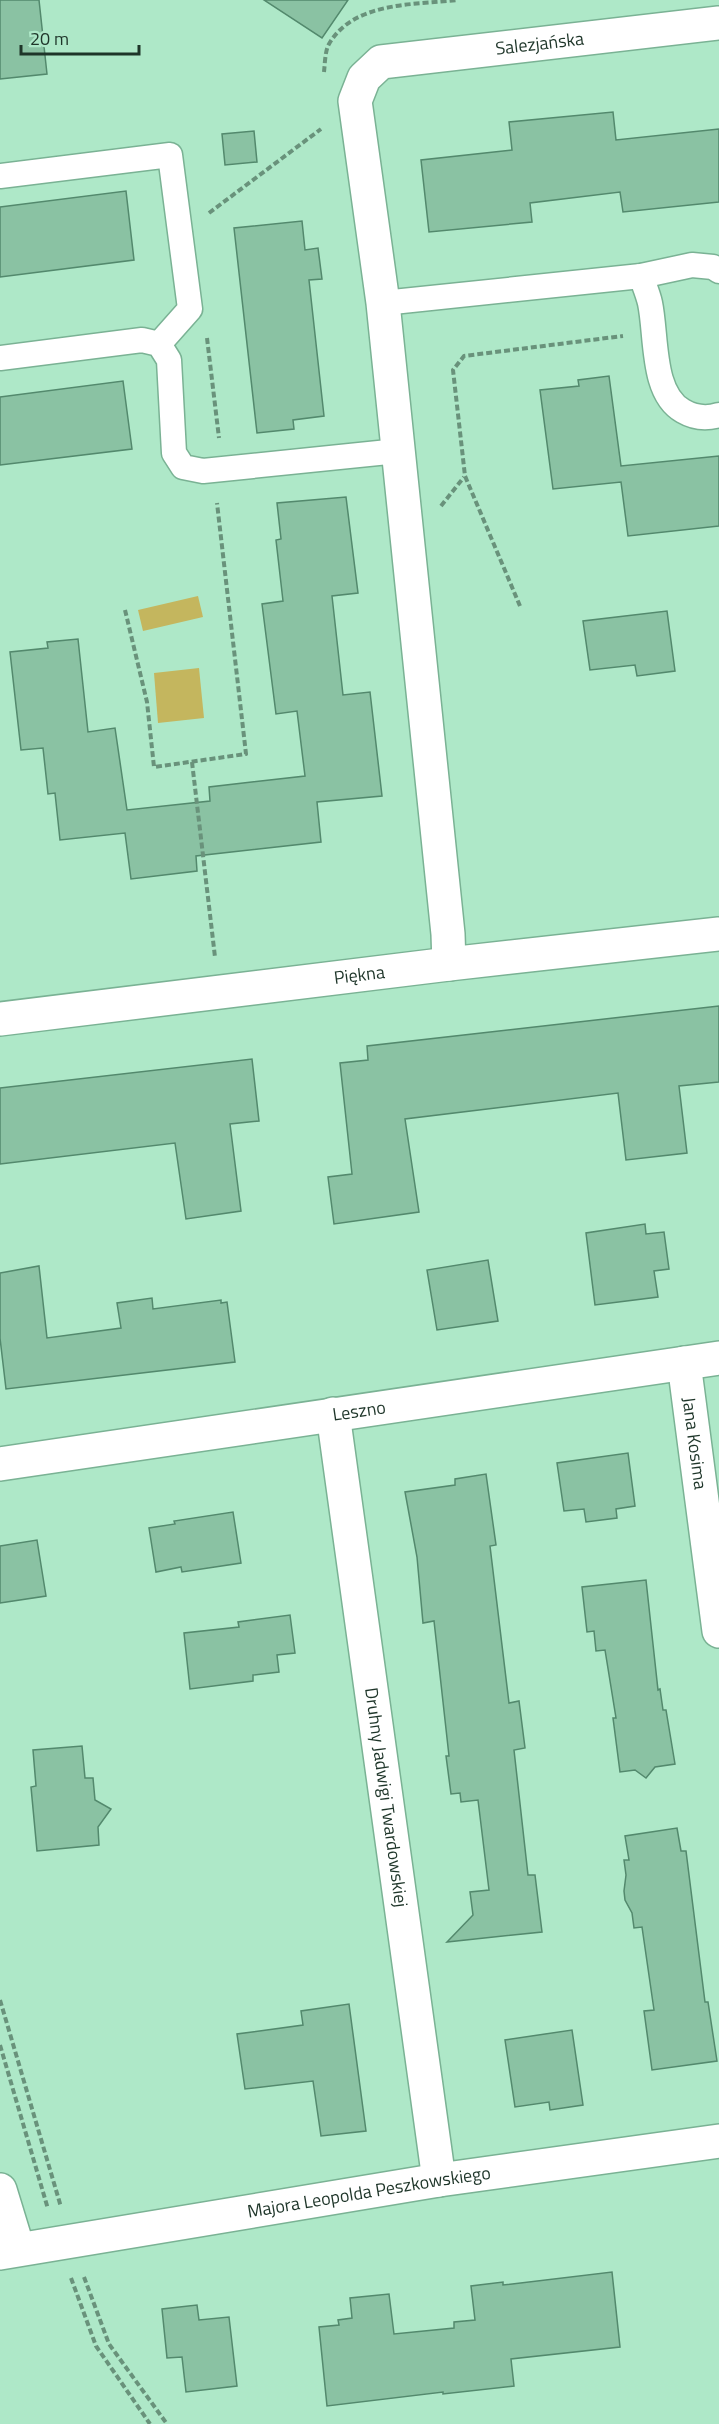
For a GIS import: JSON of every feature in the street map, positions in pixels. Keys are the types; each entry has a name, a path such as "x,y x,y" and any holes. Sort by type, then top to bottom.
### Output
{"street":[{"name":"Salezjańska","path":"383,303 355,101 364,78 381,63 719,22"},
{"path":"383,303 448,934 449,964"},
{"name":"Piękna","path":"0,1018 719,934"},
{"name":"Leszno","path":"0,1464 719,1358"},
{"name":"Jana Kosima","path":"684,1363 719,1630"},
{"name":"Druhny Jadwigi Twardowskiej","path":"333,1414 439,2180"},
{"name":"Majora Leopolda Peszkowskiego","path":"9,2251 439,2180 719,2141"},
{"path":"0,2190 9,2251"}],"lane":[{"path":"0,176 170,155 190,309 159,344"},
{"path":"383,303 641,276 692,265 713,267 719,271"},
{"path":"641,276 650,302 661,381 667,395 677,407 693,417 710,418 719,415"},
{"path":"0,358 142,340 159,344 169,360 174,453 183,467 203,471 398,451"}],"path":[{"path":"203,218 329,123"},
{"path":"206,330 222,469"},
{"path":"520,606 465,476 453,370 465,356 630,336"},
{"path":"438,511 465,476"},
{"path":"125,610 147,702 154,767 246,754 217,498"},
{"path":"192,762 215,958"}],"shaded area":[{"path":"198,596 203,617 143,631 138,610"},
{"path":"199,668 204,718 158,723 154,673"}],"building":[{"path":"0,0 39,0 47,74 0,79"},
{"path":"264,0 348,0 322,38"},
{"path":"613,112 616,140 719,129 719,202 623,212 620,192 530,203 532,222 429,232 421,160 512,150 509,122"},
{"path":"254,131 257,162 225,165 222,134"},
{"path":"126,191 134,260 0,277 0,207"},
{"path":"302,221 305,250 318,248 322,279 309,280 324,416 293,420 294,429 257,433 234,228"},
{"path":"609,376 621,466 719,456 719,526 628,536 621,482 553,489 540,390 579,386 578,380"},
{"path":"123,381 132,449 0,465 0,397"},
{"path":"346,497 358,593 332,596 343,695 370,692 382,796 317,802 321,842 196,856 197,871 131,879 125,833 60,840 55,793 48,794 43,748 21,750 10,652 48,648 47,642 78,639 88,732 115,728 127,810 210,801 209,787 305,776 297,711 276,714 262,604 283,601 276,540 281,539 277,503"},
{"path":"667,611 675,671 637,676 635,665 590,670 583,621"},
{"path":"719,1006 719,1082 679,1086 687,1153 626,1160 618,1093 405,1119 419,1212 334,1224 328,1177 352,1174 340,1063 368,1060 367,1046"},
{"path":"252,1059 259,1121 230,1124 241,1211 186,1219 175,1143 0,1164 0,1088"},
{"path":"645,1224 646,1234 664,1232 669,1269 654,1271 658,1297 595,1305 586,1233"},
{"path":"488,1260 498,1321 437,1330 427,1270"},
{"path":"39,1266 47,1338 121,1328 117,1303 152,1298 153,1309 221,1300 221,1303 227,1302 235,1362 6,1389 0,1338 0,1273"},
{"path":"628,1453 635,1506 616,1509 617,1518 586,1522 584,1509 564,1511 557,1463"},
{"path":"486,1474 496,1545 490,1546 509,1703 519,1701 525,1748 514,1750 528,1875 535,1875 542,1932 447,1942 473,1915 470,1892 489,1890 478,1800 461,1802 460,1793 451,1794 434,1621 423,1623 417,1557 405,1492 455,1485 455,1479"},
{"path":"233,1512 241,1563 182,1572 181,1567 156,1572 149,1528 175,1524 174,1521"},
{"path":"37,1540 46,1596 0,1603 0,1546"},
{"path":"646,1580 658,1690 660,1689 663,1710 666,1710 675,1764 655,1767 646,1778 635,1770 620,1772 613,1718 616,1718 605,1650 596,1651 594,1631 587,1632 582,1587"},
{"path":"290,1615 295,1653 277,1655 279,1672 253,1675 253,1681 190,1689 184,1633 239,1627 238,1622"},
{"path":"82,1746 85,1778 93,1778 95,1800 111,1809 98,1827 99,1845 37,1851 31,1787 36,1786 33,1750"},
{"path":"677,1828 681,1851 686,1851 705,2002 708,2002 717,2061 652,2070 644,2011 654,2010 642,1927 634,1928 632,1913 625,1900 624,1860 629,1860 625,1836"},
{"path":"349,2004 366,2131 321,2136 313,2081 245,2089 237,2034 303,2025 301,2011"},
{"path":"572,2030 583,2105 550,2110 549,2102 515,2107 505,2040"},
{"path":"612,2272 620,2347 511,2359 514,2386 327,2406 319,2327 339,2325 338,2320 352,2318 350,2298 389,2294 394,2334 454,2328 454,2322 475,2320 471,2286 503,2282 503,2285"},
{"path":"197,2305 199,2320 229,2317 237,2386 186,2392 182,2357 167,2358 162,2309"}]}
